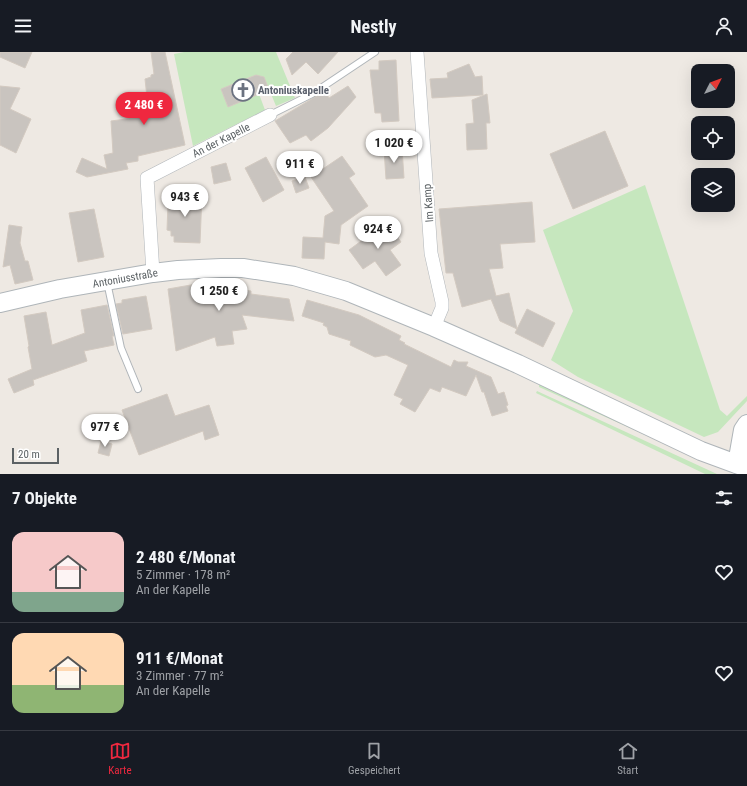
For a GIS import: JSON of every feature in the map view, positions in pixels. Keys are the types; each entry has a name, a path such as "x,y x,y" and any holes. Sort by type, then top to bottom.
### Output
{"street":[{"name":"Im Kamp","path":"417,52 431,253 442,302 442,308 434,328"},
{"name":"An der Kapelle","path":"153,272 147,178 270,115"},
{"name":"Antoniusstraße","path":"0,303 60,289 153,272 236,268 269,271 294,276 346,291 434,328 518,364 701,451 742,466"},
{"path":"742,466 743,430 747,424"}],"lane":[{"name":"An der Kapelle","path":"270,115 312,94 375,52"},
{"path":"106,281 121,348 138,389"}],"green space":[{"path":"184,52 276,52 295,98 276,106 269,89 264,91 264,77 256,75 221,89 228,107 259,94 265,110 193,146 174,54"},
{"path":"645,185 720,410 727,416 747,396 747,401 718,432 704,437 578,377 551,360 573,311 543,230"},
{"path":"539,384 580,402 692,456 539,387"},
{"path":"537,391 717,474 705,474 536,393"}],"building":[{"path":"0,52 32,52 25,68 0,57"},
{"path":"151,52 165,52 185,145 138,156 138,161 126,163 128,169 87,177 76,172 82,158 107,169 104,155 113,153 111,121 149,116 145,79 154,74"},
{"path":"293,52 338,52 318,74 306,62 292,75 286,59"},
{"path":"396,60 399,121 382,122 381,113 375,113 370,70 379,70 379,61"},
{"path":"469,64 475,77 482,76 483,95 432,98 430,79 448,78 447,73"},
{"name":"Antoniuskapelle","path":"256,75 264,77 269,90 228,107 221,89"},
{"path":"0,86 20,88 10,109 31,119 16,153 0,145"},
{"path":"348,86 356,97 328,128 311,141 306,135 290,143 275,121 325,91 329,98"},
{"path":"487,94 490,123 486,123 487,149 467,150 466,124 474,123 472,100"},
{"path":"605,131 628,186 573,209 550,154"},
{"path":"402,148 404,178 386,179 384,149"},
{"path":"342,156 355,174 349,178 368,206 341,225 339,244 325,242 324,259 302,258 303,237 323,238 325,216 334,211 311,177"},
{"path":"266,157 284,190 263,202 245,168"},
{"path":"226,163 231,180 214,184 211,167"},
{"path":"305,177 309,188 296,193 292,181"},
{"path":"176,193 202,194 200,243 174,242 174,236 171,236 171,231 167,230 168,204 172,204 172,198 176,198"},
{"path":"532,202 535,242 500,244 503,268 489,269 496,296 509,293 517,329 500,321 491,299 462,307 453,273 446,273 439,209"},
{"path":"94,209 104,257 78,262 69,213"},
{"path":"387,222 401,242 390,250 401,265 386,276 375,261 363,269 349,250"},
{"path":"9,225 22,227 20,243 25,261 28,261 33,280 15,284 10,265 3,267"},
{"path":"219,280 220,287 251,291 251,294 289,299 294,321 242,315 247,329 232,331 234,344 217,346 215,337 176,351 168,289"},
{"path":"146,296 152,329 123,334 116,304 122,303 122,300"},
{"path":"307,300 359,315 401,336 399,340 405,343 404,344 451,367 454,360 458,362 468,362 466,366 491,377 498,394 504,392 508,405 506,406 508,411 492,416 484,392 482,392 476,375 466,396 442,387 440,392 430,388 415,412 400,404 403,399 394,395 408,365 386,355 375,357 350,345 351,341 329,334 327,327 323,325 324,323 302,316"},
{"path":"107,305 114,336 112,336 114,345 84,351 87,361 33,380 34,385 14,393 8,379 32,369 24,316 46,312 52,345 85,333 81,310"},
{"path":"527,309 555,323 543,347 515,333"},
{"path":"167,394 175,416 209,405 219,435 205,440 203,431 139,455 122,410"},
{"path":"101,441 112,444 109,456 98,453"}],"place":[{"name":"Antoniuskapelle","path":"243,90"}]}
